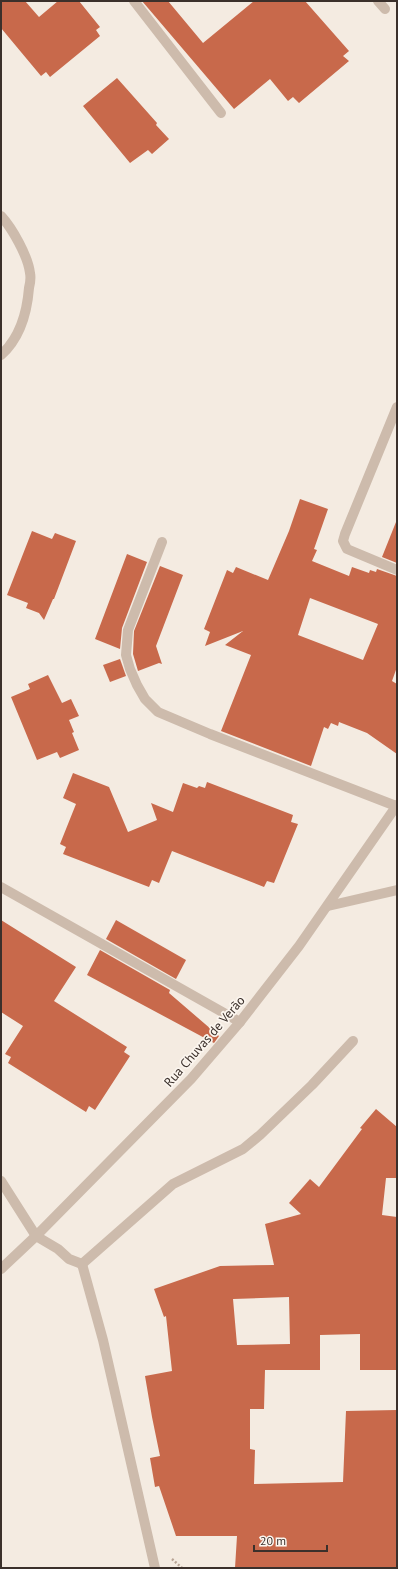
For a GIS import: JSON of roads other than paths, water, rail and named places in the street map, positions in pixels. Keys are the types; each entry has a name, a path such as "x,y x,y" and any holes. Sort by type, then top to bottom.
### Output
{"street":[{"path":"134,1 221,113"},
{"path":"378,1 385,9"},
{"path":"1,216 20,245 31,273 27,307 20,328 6,350 1,355"},
{"path":"397,407 343,541 347,549 397,570"},
{"path":"162,542 128,630 126,655 134,680 145,699 158,712 210,734 397,805"},
{"name":"Rua Chuvas de Verão","path":"1,1269 36,1236 191,1079 240,1022 328,906 397,805"},
{"path":"1,887 240,1022"},
{"path":"328,906 397,890"},
{"path":"82,1264 173,1184 243,1149 260,1136 312,1085 353,1041"},
{"path":"1,1181 36,1236 58,1249 69,1259 82,1264"},
{"path":"82,1264 103,1340 155,1568"}]}
